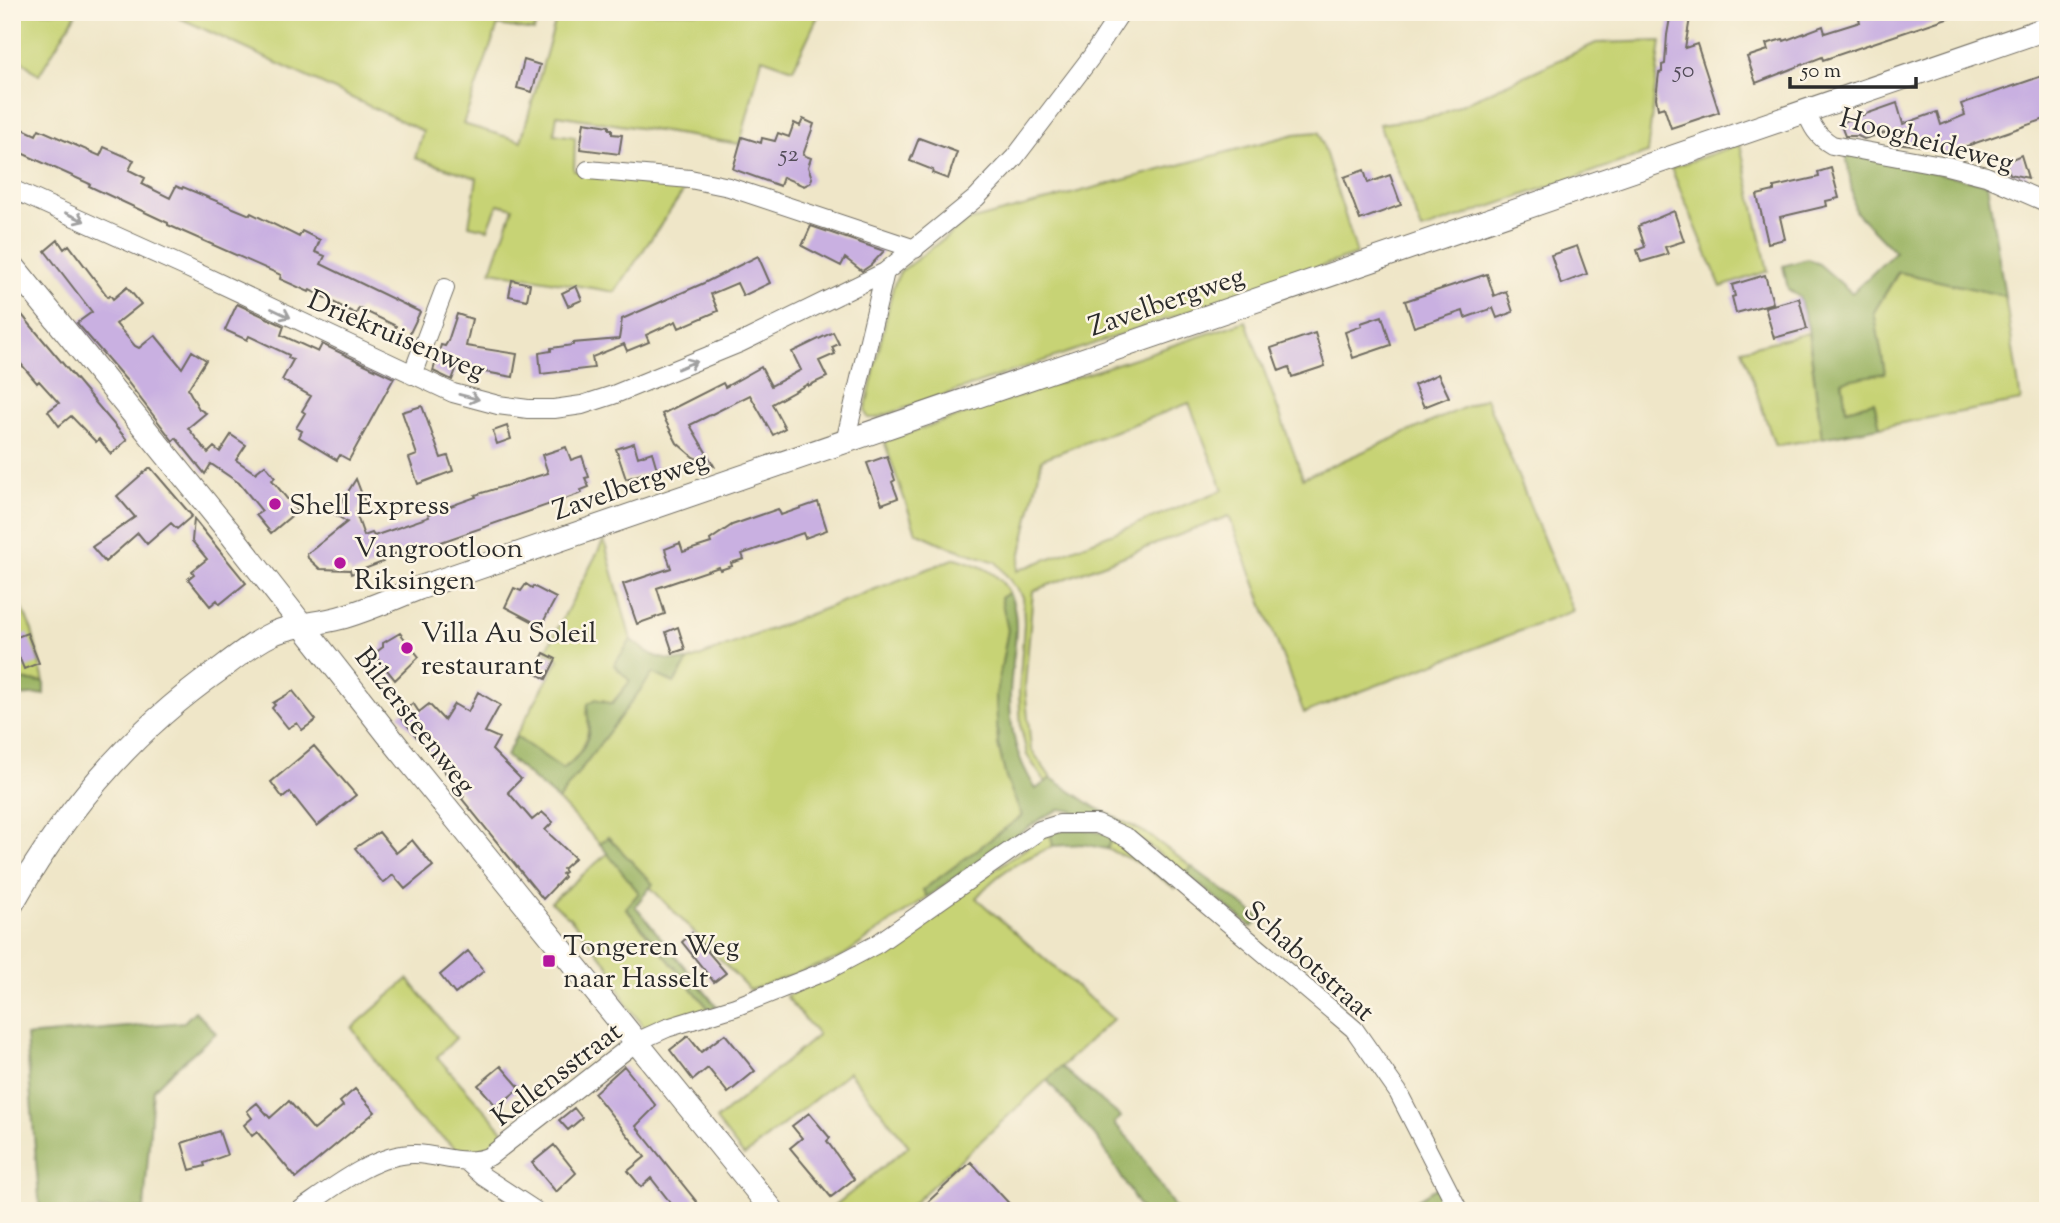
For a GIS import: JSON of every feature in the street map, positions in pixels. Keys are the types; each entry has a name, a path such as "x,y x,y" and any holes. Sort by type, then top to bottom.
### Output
{"main road":[{"name":"Zavelbergweg","path":"12,904 69,814 120,755 187,692 274,633 303,624 339,618 431,584 2048,28"},
{"name":"Bilzersteenweg","path":"12,265 773,1211"}],"street":[{"name":"Driekruisenweg","path":"12,190 186,267 453,393 498,405 554,409 582,405 740,343 885,272 976,198 1015,157 1092,56 1121,12"},
{"name":"Hoogheideweg","path":"1806,111 1813,129 1832,145 1947,166 1986,176 2048,203"},
{"path":"588,170 690,179 729,187 915,249"},
{"path":"845,442 885,272"},
{"path":"412,375 445,288"},
{"name":"Kellensstraat","path":"299,1211 342,1180 394,1157 413,1154 479,1161 490,1156 636,1042 667,1028 735,1007 826,971 877,944 1040,830 1059,824"},
{"name":"Schabotstraat","path":"1059,824 1097,824 1128,838 1354,1029 1398,1091 1459,1211"},
{"path":"466,1161 484,1177 536,1211"}],"green space":[{"path":"12,12 77,12 39,75 12,53"},
{"path":"167,12 539,12 534,31 498,25 463,124 521,141 558,12 820,12 793,69 762,58 740,144 557,115 554,134 575,137 574,171 687,186 615,292 491,271 513,208 498,204 488,229 469,225 477,178 415,158 423,131"},
{"path":"1661,41 1647,153 1422,230 1379,124 1437,116 1596,43"},
{"path":"1319,132 1357,254 876,418 868,418 865,411 893,287 900,272 966,222 1295,134"},
{"path":"1740,144 1768,271 1721,287 1671,168"},
{"path":"1846,153 1987,184 2005,296 1898,272 1874,312 1885,373 1842,381 1846,409 1874,402 1880,427 1822,438 1808,327 1799,297 1788,289 1783,266 1808,259 1819,264 1852,293 1895,252 1855,211"},
{"path":"1899,272 2005,296 2021,401 1880,427 1874,402 1846,409 1842,380 1885,373 1874,312"},
{"path":"1246,321 1303,478 1486,398 1573,611 1304,713 1229,516 1033,591 1025,686 1031,749 1051,778 1045,782 1027,755 1021,728 1019,692 1024,624 1023,597 996,562 947,546 916,532 884,441","holes":["1189,403 1223,490 1017,571 1042,459"]},
{"path":"1808,333 1822,438 1775,446 1742,349"},
{"path":"604,540 631,640 614,665 631,681 611,704 603,700 587,711 588,728 584,744 576,757 563,769 513,741 559,659 546,651"},
{"path":"956,558 980,566 993,574 1009,593 1001,598 1008,630 996,695 998,744 1006,778 1022,816 923,890 927,897 840,958 750,990 649,886 652,883 608,837 600,844 558,800 653,673 674,683 688,661"},
{"path":"12,585 32,630 44,682 12,680"},
{"path":"1009,593 1016,630 1010,695 1011,721 1015,744 1024,766 1036,789 1051,778 1120,820 1115,826 1060,809 1045,816 927,897 923,890 1022,816 1006,778 998,744 996,695 1008,630 1001,598"},
{"path":"631,640 657,657 688,661 674,683 653,673 558,800 506,756 516,737 563,769 573,761 587,739 588,704 596,699 612,704 630,681 614,665"},
{"path":"12,680 44,682 44,694 15,696 12,708"},
{"path":"1120,820 1146,833 1192,867 1186,874 1149,846 1115,826"},
{"path":"1081,829 1113,835 1107,849 1083,844 1053,846 1050,832"},
{"path":"1050,832 1053,846 1002,873 976,898 1113,1019 905,1211 828,1211 909,1146 849,1072 744,1156 716,1120 818,1035 786,996 860,962 909,933 963,891"},
{"path":"1113,835 1176,889 1139,863 1107,849"},
{"path":"608,837 653,884 635,906 717,1007 709,1009 626,908 639,893 600,844"},
{"path":"608,853 639,893 626,909 709,1009 647,1031 626,1004 609,966 570,918 551,902"},
{"path":"1192,867 1260,918 1252,927 1186,874"},
{"path":"408,979 456,1038 437,1057 508,1136 490,1147 471,1151 457,1149 413,1114 352,1028"},
{"path":"195,1011 216,1033 153,1090 144,1209 40,1211 26,1036 184,1022"},
{"path":"1061,1067 1121,1117 1114,1123 1132,1142 1177,1211 1142,1211 1100,1142 1047,1080"},
{"path":"1441,1185 1454,1211 1440,1211 1434,1201 1417,1211 1398,1211"}],"building":[{"path":"1671,12 1691,12 1685,48 1697,44 1719,112 1671,128 1664,107 1658,109 1656,98 1659,73 1665,64"},
{"path":"1857,12 1956,12 1956,15 1823,60 1822,57 1756,83 1747,57 1768,50 1766,44 1783,39 1784,41 1823,26 1825,33 1860,22"},
{"path":"524,60 540,65 532,92 517,88"},
{"path":"2048,74 2048,118 1958,149 1957,157 1941,153 1942,148 1894,143 1891,131 1864,139 1845,136 1840,123 1897,103 1903,124 1937,112 1941,125 1965,115 1961,104"},
{"path":"803,119 814,124 803,155 811,158 808,167 812,178 810,183 804,186 783,177 780,186 733,169 742,137 761,143 762,138 775,141 778,133 789,137 794,123 800,126"},
{"path":"584,122 609,126 612,134 622,135 619,154 580,149"},
{"path":"21,128 36,135 39,129 100,156 104,147 134,160 129,170 145,178 142,184 170,198 176,186 182,189 183,187 250,215 251,213 299,237 302,231 320,240 315,252 325,256 321,264 420,312 408,337 395,330 396,326 359,308 356,314 310,290 309,292 280,279 281,275 168,225 89,186 90,184 17,151 20,145 15,142"},
{"path":"919,138 957,152 948,179 910,161"},
{"path":"2021,155 2028,178 2010,174 2005,162"},
{"path":"1831,168 1839,198 1826,201 1827,206 1780,217 1785,239 1768,243 1757,195 1774,191 1774,187 1819,177 1818,172"},
{"path":"1364,170 1368,183 1390,175 1401,205 1360,220 1344,177"},
{"path":"1674,211 1684,241 1665,247 1668,254 1641,262 1637,250 1645,247 1638,226"},
{"path":"811,226 884,251 862,271 845,258 841,266 802,246"},
{"path":"58,240 64,249 69,245 108,297 110,295 113,299 127,287 141,304 116,324 135,346 139,348 155,335 182,368 192,351 206,360 188,389 199,409 206,413 188,428 208,453 214,447 220,452 231,435 246,445 236,460 255,473 265,465 275,477 272,480 297,511 271,533 256,515 262,511 239,483 211,464 205,474 176,438 173,441 77,323 92,312 45,251"},
{"path":"1577,246 1587,274 1561,284 1551,255"},
{"path":"758,256 770,283 743,296 737,283 711,294 718,311 679,328 676,321 646,335 649,342 627,351 624,344 592,357 594,368 541,374 539,353 573,343 619,339 622,319"},
{"path":"1487,274 1494,296 1506,291 1513,312 1497,318 1493,308 1465,318 1463,311 1414,327 1405,301"},
{"path":"1765,275 1773,303 1736,313 1732,285"},
{"path":"512,280 530,284 527,300 509,296"},
{"path":"576,286 582,300 568,306 562,293"},
{"path":"1799,298 1807,329 1774,338 1765,307"},
{"path":"12,303 127,440 111,454 99,439 96,442 71,416 59,426 48,411 59,403 21,364 12,371"},
{"path":"237,304 284,326 281,335 318,352 322,344 394,378 349,460 340,455 337,460 299,437 302,431 296,428 311,396 282,380 293,360 288,358 289,355 249,336 247,340 225,330"},
{"path":"457,314 472,319 466,346 517,354 513,377 457,367 452,380 433,371 441,345 445,346 448,341"},
{"path":"1382,316 1391,345 1353,358 1345,332"},
{"path":"833,332 839,344 832,347 835,354 819,361 827,377 772,404 785,428 773,435 750,395 690,425 714,466 693,457 677,443 662,414 723,383 725,387 761,367 771,386 801,370 792,352"},
{"path":"1315,333 1325,366 1292,377 1289,367 1279,371 1271,348"},
{"path":"1438,374 1449,397 1424,407 1414,385"},
{"path":"422,406 441,458 448,456 453,471 418,484 409,458 417,455 402,412"},
{"path":"507,426 511,439 497,444 493,431"},
{"path":"634,443 638,457 652,452 657,469 626,479 616,449"},
{"path":"566,447 571,460 582,456 589,477 585,478 589,487 581,490 582,493 421,549 420,546 382,558 383,562 351,574 350,570 320,569 308,558 307,554 347,522 334,514 356,479 364,500 356,513 364,536 372,533 374,536 429,517 428,514 476,497 475,495 548,473 542,455"},
{"path":"887,456 898,498 882,504 867,463"},
{"path":"149,468 192,516 177,529 171,523 147,544 138,533 105,562 92,547 135,517 117,496"},
{"path":"818,502 827,530 805,538 803,533 742,554 744,559 731,563 732,566 720,570 719,567 657,588 665,614 637,624 623,584 671,568 665,549 680,543 683,552 711,543 710,540 732,525 778,509 781,515"},
{"path":"194,519 246,583 220,604 217,600 210,606 188,579 194,574 192,571 207,559 192,541"},
{"path":"526,584 556,598 541,626 505,607 514,588 521,591"},
{"path":"678,627 685,649 673,653 666,632"},
{"path":"27,633 39,663 24,669 12,639"},
{"path":"400,633 419,657 395,680 374,654 383,647 383,643"},
{"path":"544,653 556,659 546,679 534,672"},
{"path":"293,691 316,720 302,730 297,723 288,728 272,708 275,705 273,703"},
{"path":"478,692 500,705 485,732 499,738 492,750 521,779 508,792 532,820 542,812 553,822 545,830 575,858 563,869 564,877 543,899 462,799 464,796 399,715 413,703 419,712 429,704 444,720 454,704 468,712"},
{"path":"314,746 356,795 317,826 290,792 283,798 271,782"},
{"path":"379,832 396,853 412,840 433,866 405,889 393,875 383,883 355,848"},
{"path":"692,933 726,973 714,982 682,942"},
{"path":"468,951 484,971 455,994 440,975"},
{"path":"725,1034 755,1071 728,1093 708,1068 693,1080 670,1050 688,1036 701,1052"},
{"path":"501,1066 520,1088 497,1107 478,1085"},
{"path":"624,1066 656,1106 636,1126 704,1211 677,1211 651,1178 641,1187 628,1171 645,1157 594,1093"},
{"path":"355,1089 375,1112 296,1178 257,1132 252,1136 244,1125 252,1118 247,1111 257,1103 270,1118 289,1101 314,1130 343,1106 340,1102"},
{"path":"574,1108 582,1118 568,1130 559,1120"},
{"path":"809,1113 830,1138 827,1141 854,1179 831,1197 790,1148 802,1138 792,1126"},
{"path":"219,1131 227,1155 190,1170 182,1143"},
{"path":"554,1145 576,1173 556,1192 532,1163"},
{"path":"971,1162 1016,1211 918,1211"}],"place":[{"name":"Shell Express","path":"275,504"},
{"name":"Vangrootloon Riksingen","path":"340,563"},
{"name":"Villa Au Soleil restaurant","path":"407,648"},
{"name":"Tongeren Weg naar Hasselt","path":"549,961"}]}
